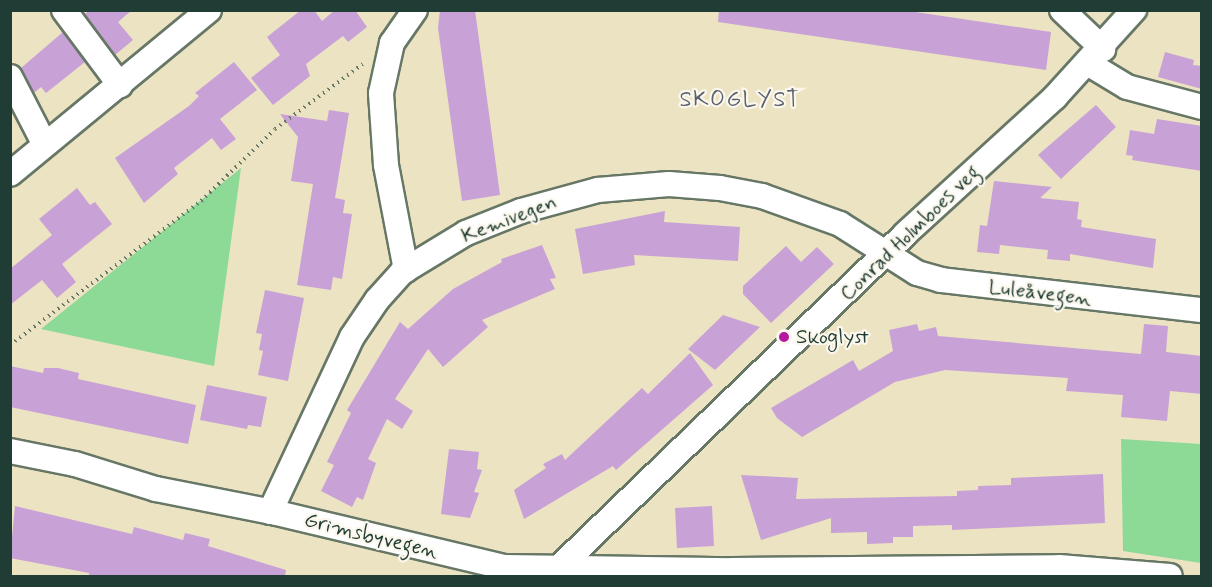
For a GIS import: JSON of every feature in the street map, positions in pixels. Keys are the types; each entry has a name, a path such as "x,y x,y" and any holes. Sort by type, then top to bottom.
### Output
{"street":[{"path":"64,10 120,85"},
{"path":"10,174 209,10"},
{"path":"406,270 387,165 381,93 385,63 399,29 415,10"},
{"path":"1062,10 1096,56 1127,87 1202,108"},
{"name":"Conrad Holmboes veg","path":"554,573 886,253 1096,56 1134,10"},
{"path":"10,77 45,145"},
{"name":"Kemivegen","path":"270,512 352,337 377,300 406,270 466,233 558,199 598,190 669,184 762,196 840,224 886,253"},
{"name":"Luleåvegen","path":"886,253 917,273 940,280 1202,310"},
{"name":"Grimsbyvegen","path":"10,451 75,464 156,489 270,512 464,560 554,573 1059,572 1170,576"}],"path":[{"path":"10,345 201,201 275,129 335,82 370,60 385,63"}],"green space":[{"path":"241,168 214,366 41,329"},
{"path":"1121,439 1201,444 1201,563 1123,551"}],"building":[{"path":"90,10 132,10 118,22 133,40 115,55 85,14"},
{"path":"301,10 314,10 322,21 335,10 355,10 367,27 348,42 343,36 306,64 310,76 273,105 251,78 280,55 267,37"},
{"path":"440,10 475,10 500,195 462,201 438,28"},
{"path":"719,10 902,10 1051,32 1046,70 718,22"},
{"path":"63,32 85,62 46,93 41,87 34,93 21,68"},
{"path":"1165,52 1194,60 1193,65 1202,66 1202,89 1158,77"},
{"path":"234,62 257,90 220,119 236,139 221,150 212,138 174,168 178,174 144,203 115,158 189,106 199,96 195,93"},
{"path":"1096,105 1116,127 1061,179 1038,155"},
{"path":"329,110 349,113 335,198 345,200 343,213 352,214 342,279 333,277 331,290 297,285 313,184 291,181 298,137 280,114 327,121"},
{"path":"1157,119 1202,126 1202,171 1132,160 1133,156 1126,155 1130,130 1154,134"},
{"path":"994,181 1052,187 1040,198 1079,202 1077,219 1082,220 1081,227 1156,239 1153,268 1070,254 1070,261 1047,259 1048,250 1000,245 999,254 977,252 980,225 987,226"},
{"path":"77,188 90,205 95,202 112,224 62,264 76,282 57,298 42,280 10,305 10,269 52,235 39,219"},
{"path":"665,211 664,222 740,227 738,261 634,255 635,265 583,274 575,229"},
{"path":"542,245 556,278 550,279 555,289 482,320 488,327 443,367 428,349 395,399 413,411 402,429 387,419 368,459 376,463 363,500 357,497 352,507 321,491 334,465 327,462 351,413 347,410 400,322 408,329 453,289 502,262 501,259"},
{"path":"786,246 801,262 817,247 834,264 771,323 743,294 743,286"},
{"path":"265,290 304,298 288,381 258,375 263,351 259,350 262,334 256,333"},
{"path":"723,315 760,327 715,370 688,349"},
{"path":"917,324 919,331 936,327 938,336 1141,354 1144,324 1168,326 1166,352 1202,356 1202,394 1170,391 1167,421 1121,417 1123,395 1066,391 1068,378 945,370 895,382 802,437 777,418 771,408 853,360 859,371 893,351 889,330"},
{"path":"690,353 713,385 616,470 613,466 524,519 514,490 546,468 543,464 562,454 565,460 642,388 648,394"},
{"path":"10,366 43,373 44,368 58,368 79,373 78,379 196,405 188,444 10,407"},
{"path":"207,385 267,397 261,427 248,425 247,429 200,420"},
{"path":"449,449 479,452 477,469 482,470 474,492 479,493 470,518 441,514"},
{"path":"1103,474 1105,523 952,530 952,525 913,526 913,537 893,537 893,543 867,544 867,532 831,533 831,518 761,540 741,475 798,478 796,499 957,496 957,491 978,490 978,486 1011,485 1011,478"},
{"path":"15,506 132,534 134,527 183,540 185,533 210,539 208,546 286,570 285,576 89,576 89,573 10,558"},
{"path":"712,506 714,546 677,548 675,508"}],"place":[{"name":"Skoglyst","path":"784,337"}],"district":[{"name":"SKOGLYST","path":"740,101"}]}
